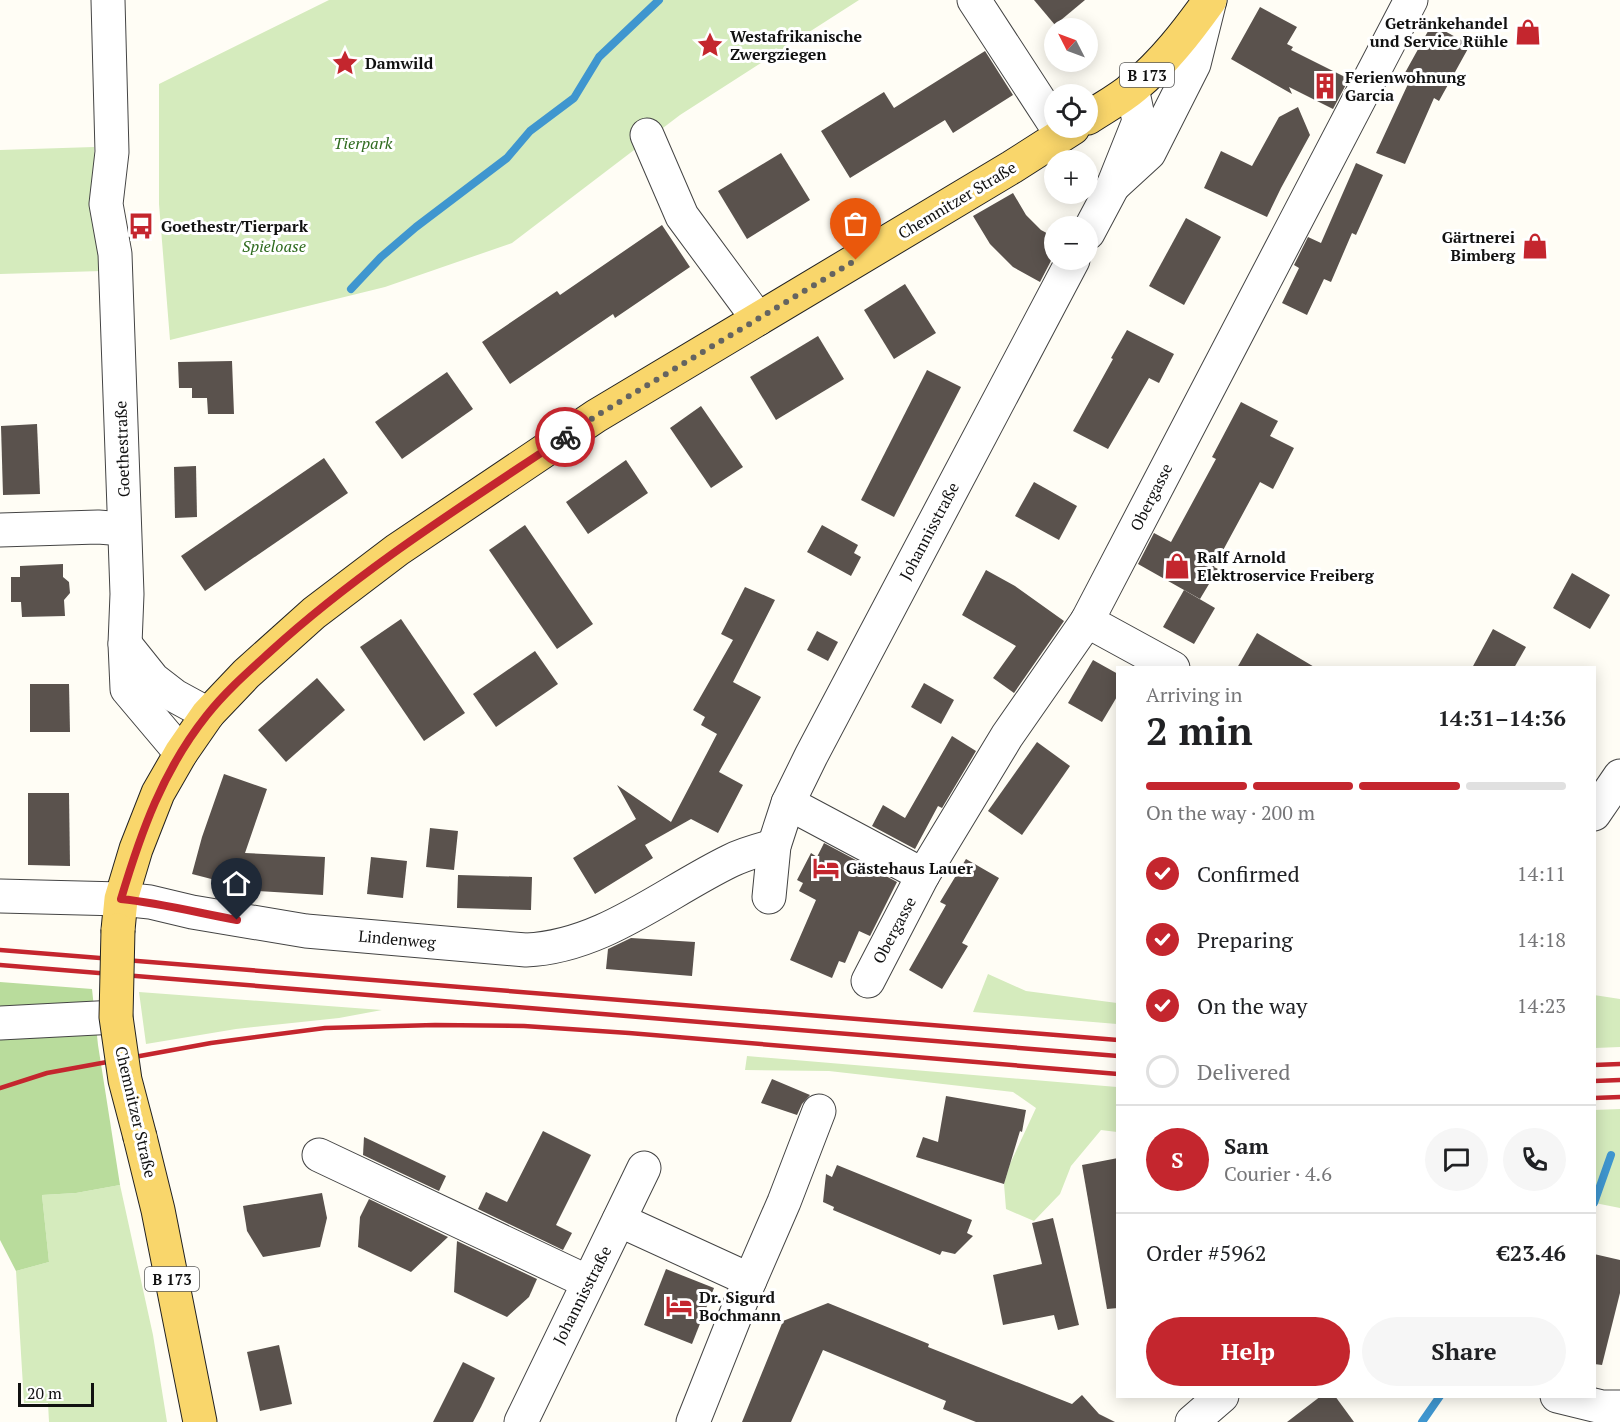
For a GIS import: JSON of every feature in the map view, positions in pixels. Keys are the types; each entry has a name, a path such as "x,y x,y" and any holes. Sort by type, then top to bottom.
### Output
{"main road":[{"name":"Chemnitzer Straße","path":"1098,108 1132,88 1158,66 1181,40 1210,0"},
{"name":"Chemnitzer Straße","path":"200,1422 161,1222 125,1080 116,1017 120,914 136,849 158,793 181,753 208,714 246,674 314,613 397,550 596,416 1012,167 1051,138"}],"street":[{"name":"Goethestraße","path":"108,0 112,152 106,204 116,254 127,594 125,644 127,689 181,753"},
{"path":"974,0 1044,95"},
{"path":"1113,186 1149,153 1194,64 1210,0"},
{"name":"Obergasse","path":"868,981 923,875 1007,736 1087,621 1411,0"},
{"path":"1097,216 1113,186 1139,121 1132,88"},
{"path":"647,135 682,216 758,319"},
{"name":"Johannisstraße","path":"769,897 774,846 788,803 1068,270"},
{"path":"0,530 98,527 124,529"},
{"path":"1087,621 1169,666"},
{"path":"125,644 153,679 175,696 208,714"},
{"path":"1596,811 1620,776"},
{"path":"788,803 923,875"},
{"name":"Lindenweg","path":"0,897 120,914 150,902 192,912 306,931 544,950 579,941 606,930 733,860 774,846"},
{"path":"0,1023 116,1017"},
{"path":"693,1422 819,1111"},
{"path":"319,1155 588,1282"},
{"name":"Johannisstraße","path":"520,1422 644,1168"},
{"path":"619,1220 750,1280"},
{"path":"1192,1422 1220,1398"},
{"path":"1563,1398 1607,1412"}],"green space":[{"name":"Tierpark","path":"329,0 859,0 680,115 512,243 385,287 170,340 159,204 159,84"},
{"path":"94,147 102,271 0,274 0,150"},
{"path":"988,974 1026,991 1116,1003 1116,1024 973,1012"},
{"path":"0,982 92,989 98,1045 120,1185 76,1193 42,1195 49,1262 16,1271 0,1240"},
{"path":"139,992 382,1010 339,1018 236,1029 146,1044"},
{"path":"1596,995 1620,999 1620,1047 1596,1048"},
{"path":"747,1056 1116,1087 1116,1132 1101,1130 1071,1166 1060,1194 1034,1221 1006,1209 1004,1184 1010,1164 1036,1108 1013,1092 829,1071 745,1070"},
{"path":"1620,1109 1620,1208 1596,1203 1596,1110"},
{"path":"120,1185 153,1335 167,1422 49,1422 48,1403 24,1403 16,1271 49,1262 42,1195 76,1193"}],"building":[{"path":"1034,0 1085,0 1063,18 1049,18"},
{"path":"1260,7 1297,27 1287,44 1293,47 1291,50 1349,79 1333,109 1289,87 1292,94 1231,59"},
{"path":"1432,24 1470,45 1439,101 1434,98 1405,164 1376,153 1408,84 1401,80"},
{"path":"985,51 1013,95 953,133 945,120 850,178 821,131 884,92 894,108"},
{"path":"1298,107 1310,135 1267,217 1204,188 1221,151 1252,166 1279,117"},
{"path":"781,153 810,200 747,239 718,191"},
{"path":"1356,163 1383,175 1356,235 1352,233 1331,282 1324,279 1307,315 1282,303 1299,268 1294,265 1308,237 1321,243"},
{"path":"1013,193 1026,215 1044,232 1044,270 1046,270 1040,282 1013,267 990,244 973,216"},
{"path":"1186,218 1221,237 1184,305 1149,286"},
{"path":"662,225 690,267 615,318 613,314 510,384 482,342 557,291 560,295"},
{"path":"905,284 936,333 894,359 864,310"},
{"path":"1127,330 1174,354 1159,383 1149,378 1108,449 1073,431"},
{"path":"818,336 844,379 776,420 750,377"},
{"path":"232,361 234,414 208,414 207,398 192,398 192,388 179,388 178,362"},
{"path":"927,370 961,387 894,517 861,500"},
{"path":"447,372 473,409 402,459 375,422"},
{"path":"1241,402 1278,421 1270,436 1294,448 1273,489 1260,482 1214,567 1218,569 1200,599 1138,564 1154,533 1171,542 1216,459 1212,457"},
{"path":"701,406 743,467 711,488 670,428"},
{"path":"37,424 40,494 3,495 1,426"},
{"path":"324,458 348,493 205,591 181,556"},
{"path":"626,460 648,493 588,534 566,502"},
{"path":"196,466 197,517 175,518 174,467"},
{"path":"1034,482 1077,506 1059,540 1015,516"},
{"path":"525,525 593,624 557,649 489,550"},
{"path":"822,525 858,545 854,553 861,557 851,576 807,552"},
{"path":"63,564 63,577 69,582 70,593 64,600 65,616 22,617 21,602 11,602 11,577 20,577 20,566"},
{"path":"986,570 1015,586 1064,621 1014,693 993,678 1016,646 962,615"},
{"path":"1572,573 1610,595 1590,629 1553,608"},
{"path":"745,587 775,600 733,682 761,697 719,772 743,785 718,833 691,819 645,845 653,858 595,894 573,858 636,819 617,785 671,822 717,734 701,725 705,717 693,710 733,640 721,634"},
{"path":"1184,590 1215,608 1194,644 1163,627"},
{"path":"401,619 465,713 424,741 360,647"},
{"path":"1493,629 1526,647 1515,666 1473,666"},
{"path":"817,631 838,642 828,661 807,650"},
{"path":"1257,633 1313,666 1238,666"},
{"path":"535,651 558,684 496,727 473,694"},
{"path":"1093,660 1116,673 1116,698 1102,722 1068,703"},
{"path":"317,678 345,710 286,762 258,730"},
{"path":"924,683 954,700 941,724 911,707"},
{"path":"30,684 69,684 70,732 30,732"},
{"path":"952,736 976,751 942,808 938,806 915,849 872,826 883,805 905,818"},
{"path":"1037,742 1070,766 1022,835 988,811"},
{"path":"224,774 267,789 245,853 325,857 323,895 258,891 192,874"},
{"path":"28,793 69,793 70,866 28,865"},
{"path":"430,828 458,831 454,870 426,867"},
{"path":"824,843 897,882 870,936 859,931 845,963 839,961 832,978 790,960 816,900 799,891 803,883 797,880 811,853 817,857"},
{"path":"371,857 407,861 403,898 367,894"},
{"path":"966,859 999,878 962,943 968,946 942,989 909,970 946,905 940,902"},
{"path":"458,875 532,877 531,910 457,908"},
{"path":"631,938 695,942 692,976 606,969 608,949"},
{"path":"772,1079 810,1095 802,1104 797,1115 761,1103"},
{"path":"946,1096 1026,1110 1022,1132 1020,1131 1004,1184 916,1157 923,1137 938,1142"},
{"path":"543,1131 591,1155 556,1225 572,1233 563,1250 478,1209 486,1192 507,1202"},
{"path":"364,1137 446,1176 439,1191 363,1155"},
{"path":"1116,1158 1116,1308 1107,1309 1082,1165"},
{"path":"837,1165 972,1220 967,1233 973,1236 955,1254 942,1251 940,1255 833,1210 834,1207 823,1202 826,1174 832,1177"},
{"path":"322,1193 327,1218 320,1247 263,1257 247,1231 243,1206"},
{"path":"369,1199 448,1237 411,1272 358,1247 360,1217"},
{"path":"1053,1218 1079,1325 1058,1330 1054,1315 1003,1325 993,1275 1042,1264 1032,1223"},
{"path":"457,1241 537,1279 529,1297 507,1317 454,1292"},
{"path":"1596,1254 1620,1260 1620,1293 1602,1365 1596,1364"},
{"name":"Dr. Sigurd Bochmann","path":"666,1269 714,1288 692,1344 644,1325"},
{"path":"828,1303 929,1344 928,1347 1072,1404 1082,1395 1099,1414 1115,1422 976,1422 943,1409 946,1401 823,1350 791,1422 742,1422 783,1321"},
{"path":"279,1345 292,1404 260,1411 247,1352"},
{"path":"463,1362 495,1378 481,1407 473,1422 433,1422"},
{"path":"1318,1398 1336,1398 1354,1422 1287,1422"}],"waterway":[{"path":"351,289 381,257 416,227 507,158 530,131 574,98 599,57 659,0"},
{"path":"1596,1197 1611,1155"},
{"path":"1422,1422 1439,1398"}],"railway":[{"path":"0,950 1116,1040"},
{"path":"0,965 1116,1056"},
{"path":"0,1088 47,1073 211,1043 325,1028 435,1025 524,1026 629,1033 1116,1074"},
{"path":"1596,1065 1620,1064"},
{"path":"1596,1081 1620,1080"},
{"path":"1596,1098 1620,1097"}],"way so far":[{"path":"565,437 596,416 856,260"}],"place":[{"name":"Getränkehandel und Service Rühle","path":"1528,32"},
{"name":"Westafrikanische Zwergziegen","path":"710,45"},
{"name":"Damwild","path":"345,63"},
{"name":"Ferienwohnung Garcia","path":"1325,86"},
{"name":"Goethestr/Tierpark","path":"141,226"},
{"name":"Gärtnerei Bimberg","path":"1535,246"},
{"name":"Ralf Arnold Elektroservice Freiberg","path":"1177,566"},
{"name":"Gästehaus Lauer","path":"826,868"},
{"name":"Dr. Sigurd Bochmann","path":"679,1306"}],"route":[{"path":"237,920 150,902 121,899 136,849 158,793 189,741 208,714 246,674 314,613 397,550 565,437"}],"park label":[{"name":"Spieloase","path":"274,246"}]}
